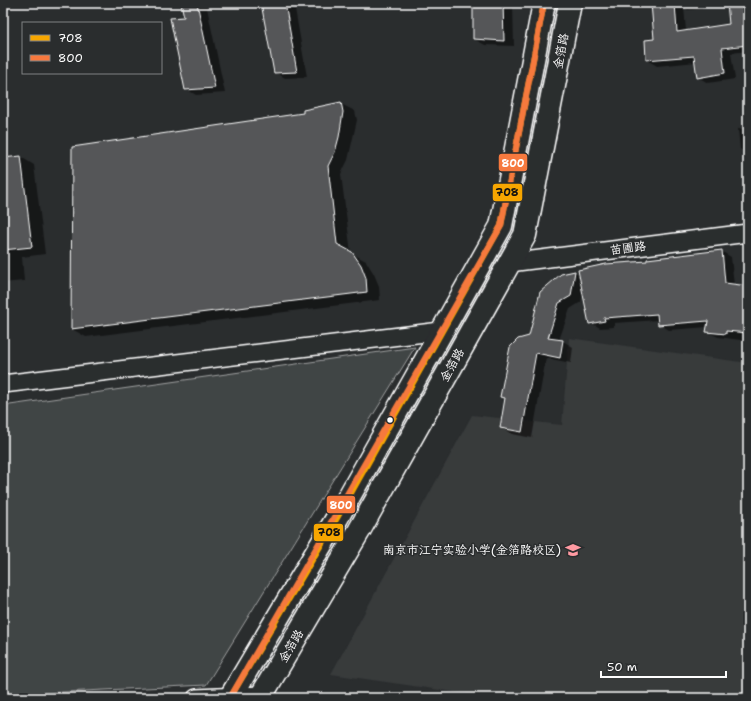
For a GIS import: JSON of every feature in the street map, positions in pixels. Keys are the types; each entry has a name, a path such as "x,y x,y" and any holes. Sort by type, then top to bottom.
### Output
{"main road":[{"path":"230,697 337,518 501,226 544,3"},
{"name":"金箔路","path":"261,697 359,531 525,235 570,3"}],"street":[{"name":"苗圃路","path":"509,263 748,233"},
{"path":"3,384 441,331"},
{"path":"196,698 261,697"}],"shaded area":[{"name":"南京市江宁实验小学(金箔路校区)","path":"569,338 748,363 748,698 495,698 331,674 472,415 562,425"},
{"path":"415,347 206,685 3,695 3,406"}],"building":[{"path":"181,3 197,3 215,88 185,90 170,18 184,17"},
{"path":"261,3 285,3 297,72 274,73"},
{"path":"473,3 503,3 504,41 473,39"},
{"path":"651,3 675,3 677,32 729,24 727,3 748,3 748,45 722,48 725,73 697,78 694,56 646,60 645,40 654,39"},
{"path":"341,102 343,112 339,137 335,152 328,166 337,244 352,252 361,265 366,278 367,292 71,329 72,147 303,113 303,110"},
{"path":"21,156 32,247 3,250 3,158"},
{"path":"722,250 725,283 748,286 748,333 726,331 726,334 706,332 708,321 658,325 657,314 604,318 605,321 589,324 578,270 606,264 647,261 647,259"},
{"path":"575,271 571,296 559,303 548,338 563,340 560,358 536,353 522,432 500,428 505,398 500,397 510,347 518,339 529,336 540,292 561,274"}],"transit line":[{"name":"708","path":"230,698 337,518 501,226 544,3"},
{"name":"800","path":"230,698 501,226 544,3"}],"place":[{"name":"南京市江宁实验小学(金箔路校区)","path":"573,550"}]}
